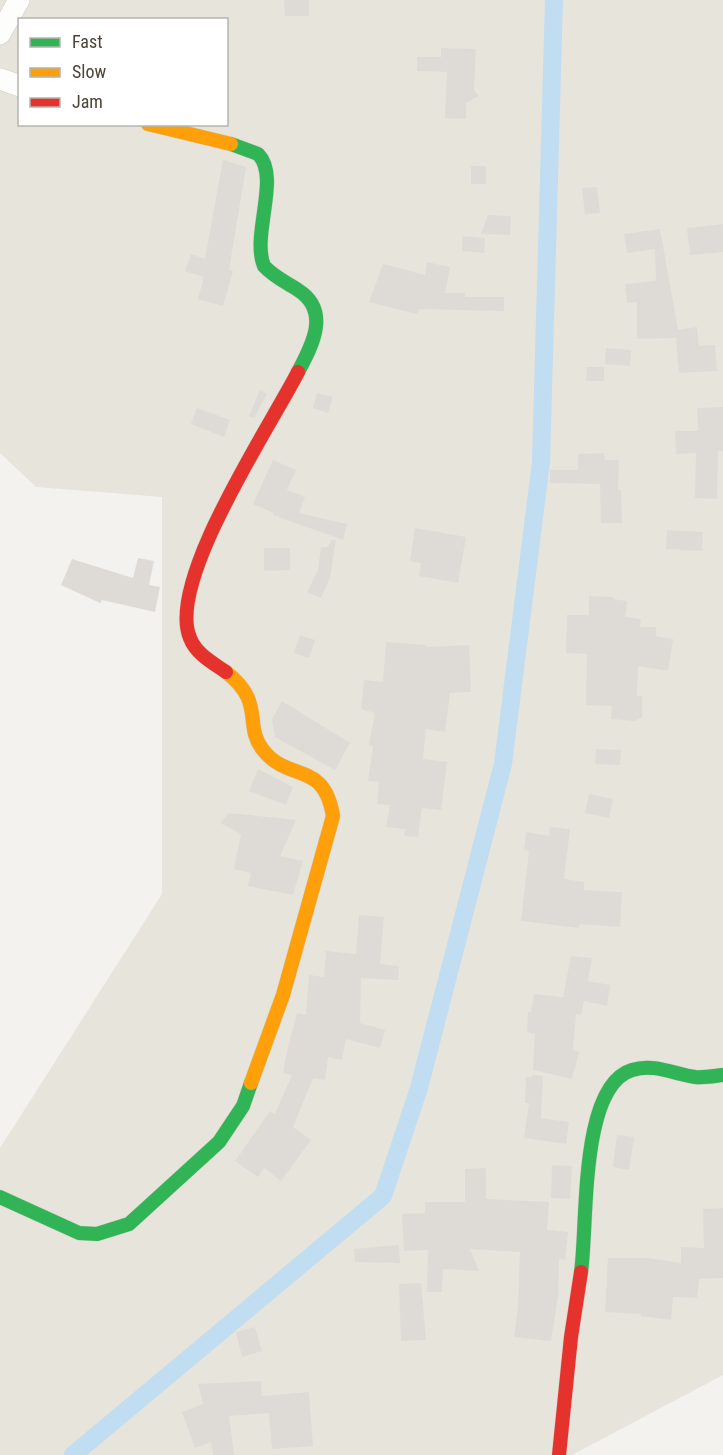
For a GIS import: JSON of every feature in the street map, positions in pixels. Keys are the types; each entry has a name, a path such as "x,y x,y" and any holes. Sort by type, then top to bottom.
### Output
{"street":[{"path":"0,34 19,0"},
{"path":"0,79 18,85"},
{"path":"0,1197 79,1233 110,1232 129,1224 219,1142 243,1106 271,1032 333,816 332,799 325,787 273,758 262,748 249,695 234,678 201,656 188,636 184,606 192,576 215,523 312,345 317,322 315,309 308,296 267,272 261,261 261,208 267,176 266,163 260,154 246,148 156,126"},
{"path":"559,1455 570,1336 584,1252 592,1133 605,1095 617,1078 631,1070 650,1067 697,1077 723,1075"}],"shaded area":[{"path":"0,0 723,0 723,1375 572,1455 0,1455 0,1148 162,894 162,497 36,487 0,453"}],"building":[{"path":"284,0 309,0 309,16 285,16"},
{"path":"441,48 476,49 474,90 479,96 466,103 466,119 445,118 447,72 417,71 417,57 441,57"},
{"path":"223,160 246,167 229,270 233,271 223,306 198,299 204,277 185,271 191,254 205,259"},
{"path":"471,166 486,166 486,184 471,184"},
{"path":"597,187 600,213 585,214 582,188"},
{"path":"488,215 511,216 510,235 481,234"},
{"path":"723,224 723,252 690,255 687,228"},
{"path":"660,229 678,330 697,327 699,346 715,345 717,371 679,373 676,338 637,339 637,302 627,303 625,284 656,281 655,249 627,253 624,234"},
{"path":"463,236 485,238 484,253 462,251"},
{"path":"427,262 450,267 445,293 465,293 465,297 504,297 504,311 419,309 417,314 369,302 383,264 425,275"},
{"path":"606,348 631,350 630,366 605,364"},
{"path":"587,367 604,367 604,381 586,381"},
{"path":"260,390 267,394 254,418 249,416"},
{"path":"317,393 333,397 328,413 313,408"},
{"path":"723,407 723,451 718,451 717,499 695,498 696,453 676,454 675,431 698,431 697,408"},
{"path":"197,408 230,420 224,437 191,424"},
{"path":"604,453 605,460 619,460 618,490 621,490 622,523 601,523 600,484 550,483 550,470 578,470 578,454"},
{"path":"273,460 296,470 287,490 305,497 299,513 347,524 343,540 273,515 274,513 253,504"},
{"path":"415,528 466,537 458,583 419,576 421,563 410,561"},
{"path":"667,530 703,532 702,551 666,549"},
{"path":"332,539 336,540 330,578 321,598 307,592 318,570 321,547 328,547"},
{"path":"264,548 290,548 290,570 264,571"},
{"path":"138,558 154,561 149,585 160,587 155,612 102,600 100,603 61,585 72,559 133,578"},
{"path":"589,596 614,597 613,599 627,601 625,617 641,619 640,627 656,627 656,636 673,639 668,671 638,666 637,696 642,696 642,718 634,721 611,719 612,706 586,705 587,654 566,653 567,615 589,615"},
{"path":"300,635 315,640 309,658 294,653"},
{"path":"386,642 426,645 426,647 469,645 471,692 450,693 445,732 426,729 423,759 447,762 441,810 422,808 418,837 404,836 405,829 386,827 390,805 377,804 379,782 368,781 373,746 369,745 375,713 361,709 364,680 383,682"},
{"path":"282,701 350,743 335,770 275,737 272,719"},
{"path":"596,749 621,750 620,765 595,764"},
{"path":"258,769 293,787 286,805 249,791"},
{"path":"589,794 613,799 609,818 585,813"},
{"path":"229,813 296,820 280,856 303,861 293,895 248,886 251,873 234,869 241,834 220,823"},
{"path":"550,827 570,829 564,879 584,882 584,890 622,892 620,927 580,924 579,928 521,921 529,851 524,850 526,832 549,836"},
{"path":"359,915 384,917 380,964 399,966 398,980 361,978 360,1023 385,1030 380,1048 346,1039 342,1060 328,1057 325,1080 313,1078 293,1127 311,1140 281,1181 264,1168 258,1177 235,1161 270,1111 275,1114 292,1075 283,1073 297,1013 306,1015 309,975 324,977 326,951 356,954"},
{"path":"571,956 592,958 588,981 610,985 607,1006 584,1001 581,1015 576,1014 573,1050 579,1052 572,1079 533,1070 535,1034 527,1032 528,1012 531,1012 534,994 563,997"},
{"path":"532,1075 543,1076 541,1118 569,1122 566,1144 524,1138 529,1103 525,1103 526,1077 532,1077"},
{"path":"617,1135 634,1137 629,1170 613,1167"},
{"path":"552,1165 572,1166 570,1199 551,1198"},
{"path":"486,1168 486,1199 549,1202 547,1230 568,1232 565,1260 559,1259 558,1297 551,1341 514,1337 518,1306 520,1252 470,1249 479,1271 443,1269 442,1292 427,1292 428,1250 404,1251 402,1214 425,1213 425,1202 465,1202 465,1169"},
{"path":"723,1208 723,1278 699,1279 697,1298 673,1297 671,1320 641,1316 641,1314 605,1312 608,1258 648,1258 681,1263 681,1247 704,1248 703,1209"},
{"path":"399,1245 400,1263 355,1262 354,1249"},
{"path":"421,1283 426,1340 401,1341 399,1284"},
{"path":"255,1327 262,1351 242,1357 236,1332"},
{"path":"261,1381 262,1396 309,1392 313,1446 272,1449 269,1413 229,1416 234,1455 213,1455 211,1442 195,1448 182,1412 203,1404 198,1384"}],"waterway":[{"path":"73,1455 383,1196 419,1088 503,764 541,462 554,0"}],"traffic: fast":[{"path":"231,144 258,154 264,164 267,177 261,239 264,266 308,298 314,308 316,329 309,351 298,372"},
{"path":"581,1272 586,1192 594,1129 603,1102 615,1081 632,1070 640,1068 656,1068 695,1077 723,1075"},
{"path":"0,1197 79,1233 97,1234 129,1224 219,1142 243,1106 251,1083"}],"traffic: slow":[{"path":"156,126 231,144"},
{"path":"226,672 246,694 252,713 254,732 263,750 273,760 314,779 328,798 333,816 283,995 251,1083"}],"traffic: jam":[{"path":"226,672 210,662 190,638 187,613 193,581 206,544 225,505 298,372"},
{"path":"559,1455 571,1337 581,1272"}]}
